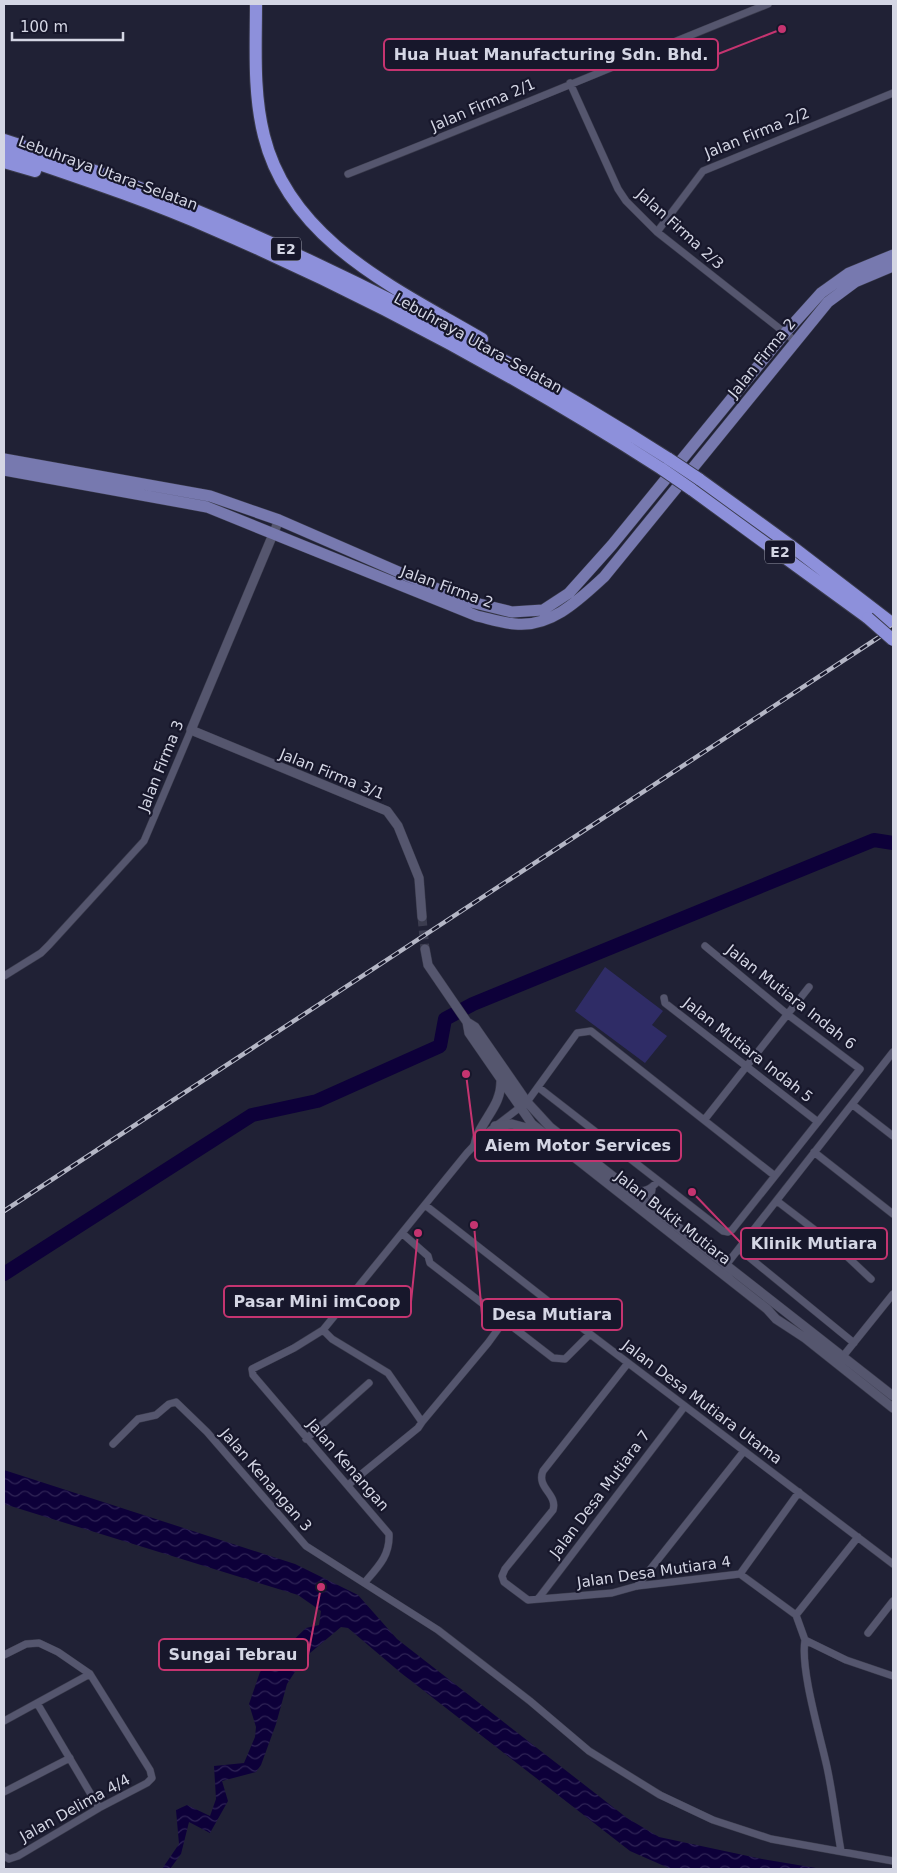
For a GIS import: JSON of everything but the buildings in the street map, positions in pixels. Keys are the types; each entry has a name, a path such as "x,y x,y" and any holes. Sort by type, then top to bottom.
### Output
{"highway":[{"path":"256,4 256,72 264,137 284,186 308,220 338,250 544,375 555,390"},
{"name":"Lebuhraya Utara–Selatan","path":"4,140 141,187 295,254 457,335 555,390 695,484 873,615 893,624"},
{"name":"Lebuhraya Utara–Selatan","path":"4,152 212,228 371,303 666,464"},
{"path":"4,162 57,177 68,174"},
{"name":"Lebuhraya Utara–Selatan","path":"873,615 893,640"}],"main road":[{"name":"Jalan Firma 2","path":"4,459 210,496 279,520 463,600 512,612 543,610 569,593 612,545 785,333 821,293 849,273 893,255"},
{"name":"Jalan Firma 2","path":"4,470 207,507 477,616 516,624 544,620 579,600 604,577 794,340 828,302 855,282 893,266"}],"street":[{"name":"Jalan Firma 2/1","path":"348,174 427,144 570,83 768,4"},
{"name":"Jalan Firma 2/3","path":"570,83 618,189 626,200 657,232 794,340"},
{"name":"Jalan Firma 2/2","path":"657,232 702,171 893,92"},
{"name":"Jalan Firma 3","path":"4,976 49,945 144,840 279,520"},
{"name":"Jalan Firma 3/1","path":"191,730 387,811 398,826 419,878 422,917"},
{"name":"Jalan Mutiara Indah 6","path":"705,946 788,1014 860,1069 818,1122"},
{"path":"425,949 428,964 467,1022 475,1027 524,1105"},
{"path":"705,1119 809,987"},
{"name":"Jalan Mutiara Indah 5","path":"664,998 666,1003 818,1122"},
{"name":"Jalan Bukit Mutiara","path":"467,1022 469,1033 501,1079 524,1105 726,1265 841,1360 893,1408"},
{"path":"422,1422 388,1373 332,1339 323,1330 475,1145 495,1126 524,1105 577,1033 591,1031 775,1176"},
{"path":"736,1286 728,1276 726,1265 814,1152 892,1057"},
{"path":"475,1145 478,1133 499,1100 501,1079"},
{"path":"538,1088 723,1232 728,1232 818,1122"},
{"name":"Jalan Bukit Mutiara","path":"524,1105 532,1124 540,1131 703,1260 736,1286 893,1396"},
{"path":"853,1105 893,1136"},
{"path":"495,1126 512,1124 540,1131"},
{"path":"814,1152 893,1214"},
{"path":"658,1181 652,1189 652,1202 658,1213"},
{"path":"627,1187 640,1192 652,1189"},
{"path":"777,1200 871,1278"},
{"name":"Jalan Desa Mutiara Utama","path":"426,1205 590,1334 893,1564"},
{"path":"403,1234 428,1256 430,1263 553,1358 565,1359 590,1334"},
{"path":"739,1248 854,1343"},
{"path":"703,1260 713,1265 726,1265"},
{"path":"841,1360 893,1294"},
{"path":"348,1485 418,1428 504,1321"},
{"name":"Jalan Kenangan","path":"323,1330 294,1348 252,1369 253,1375 389,1534 390,1549 365,1582"},
{"name":"Jalan Desa Mutiara 4","path":"628,1363 543,1471 540,1478 542,1486 553,1498 555,1504 553,1510 502,1576 504,1582 528,1600 612,1593 638,1586 740,1574 796,1615"},
{"path":"306,1438 369,1383"},
{"name":"Jalan Kenangan 3","path":"113,1444 138,1418 154,1416 173,1402 178,1403 207,1432 306,1546 365,1582"},
{"name":"Jalan Desa Mutiara 7","path":"538,1599 684,1406"},
{"path":"638,1586 744,1451"},
{"path":"740,1574 799,1492"},
{"path":"841,1850 829,1777 805,1665 805,1640 796,1615 858,1537"},
{"path":"365,1582 438,1630 530,1701 589,1751 660,1795 713,1820 771,1839 841,1850 893,1861"},
{"path":"868,1633 890,1610 893,1601"},
{"path":"805,1640 846,1660 893,1676"},
{"path":"4,1655 32,1642 39,1643 58,1652 90,1674 4,1721"},
{"name":"Jalan Delima 4/4","path":"6,1857 18,1856 99,1808 147,1783 152,1778 150,1770 90,1674"},
{"path":"37,1703 99,1808"},
{"path":"4,1792 70,1758"}],"shaded area":[{"path":"605,967 663,1011 652,1025 667,1036 645,1063 575,1011"}],"water":[{"path":"4,1470 295,1564 358,1595 397,1639 627,1818 659,1837 762,1859 822,1869 671,1869 630,1851 401,1673 348,1628 341,1627 304,1658 287,1684 276,1724 261,1765 256,1772 222,1781 228,1801 210,1833 189,1822 181,1854 170,1869 162,1869 179,1844 176,1810 187,1805 210,1816 216,1799 214,1766 244,1763 255,1737 256,1727 249,1704 260,1672 306,1628 319,1625 321,1611 298,1595 4,1504"}],"waterway":[{"path":"4,1274 252,1115 317,1101 440,1046 445,1019 473,1004 874,840 893,843"}],"tunnel":[{"path":"422,917 425,949"}],"railway":[{"path":"4,1211 893,628"}],"place":[{"name":"Hua Huat Manufacturing Sdn. Bhd.","path":"782,29"},
{"name":"Aiem Motor Services","path":"466,1074"},
{"name":"Klinik Mutiara","path":"692,1192"},
{"name":"Desa Mutiara","path":"474,1225"},
{"name":"Pasar Mini imCoop","path":"418,1233"},
{"name":"Sungai Tebrau","path":"321,1587"}]}
